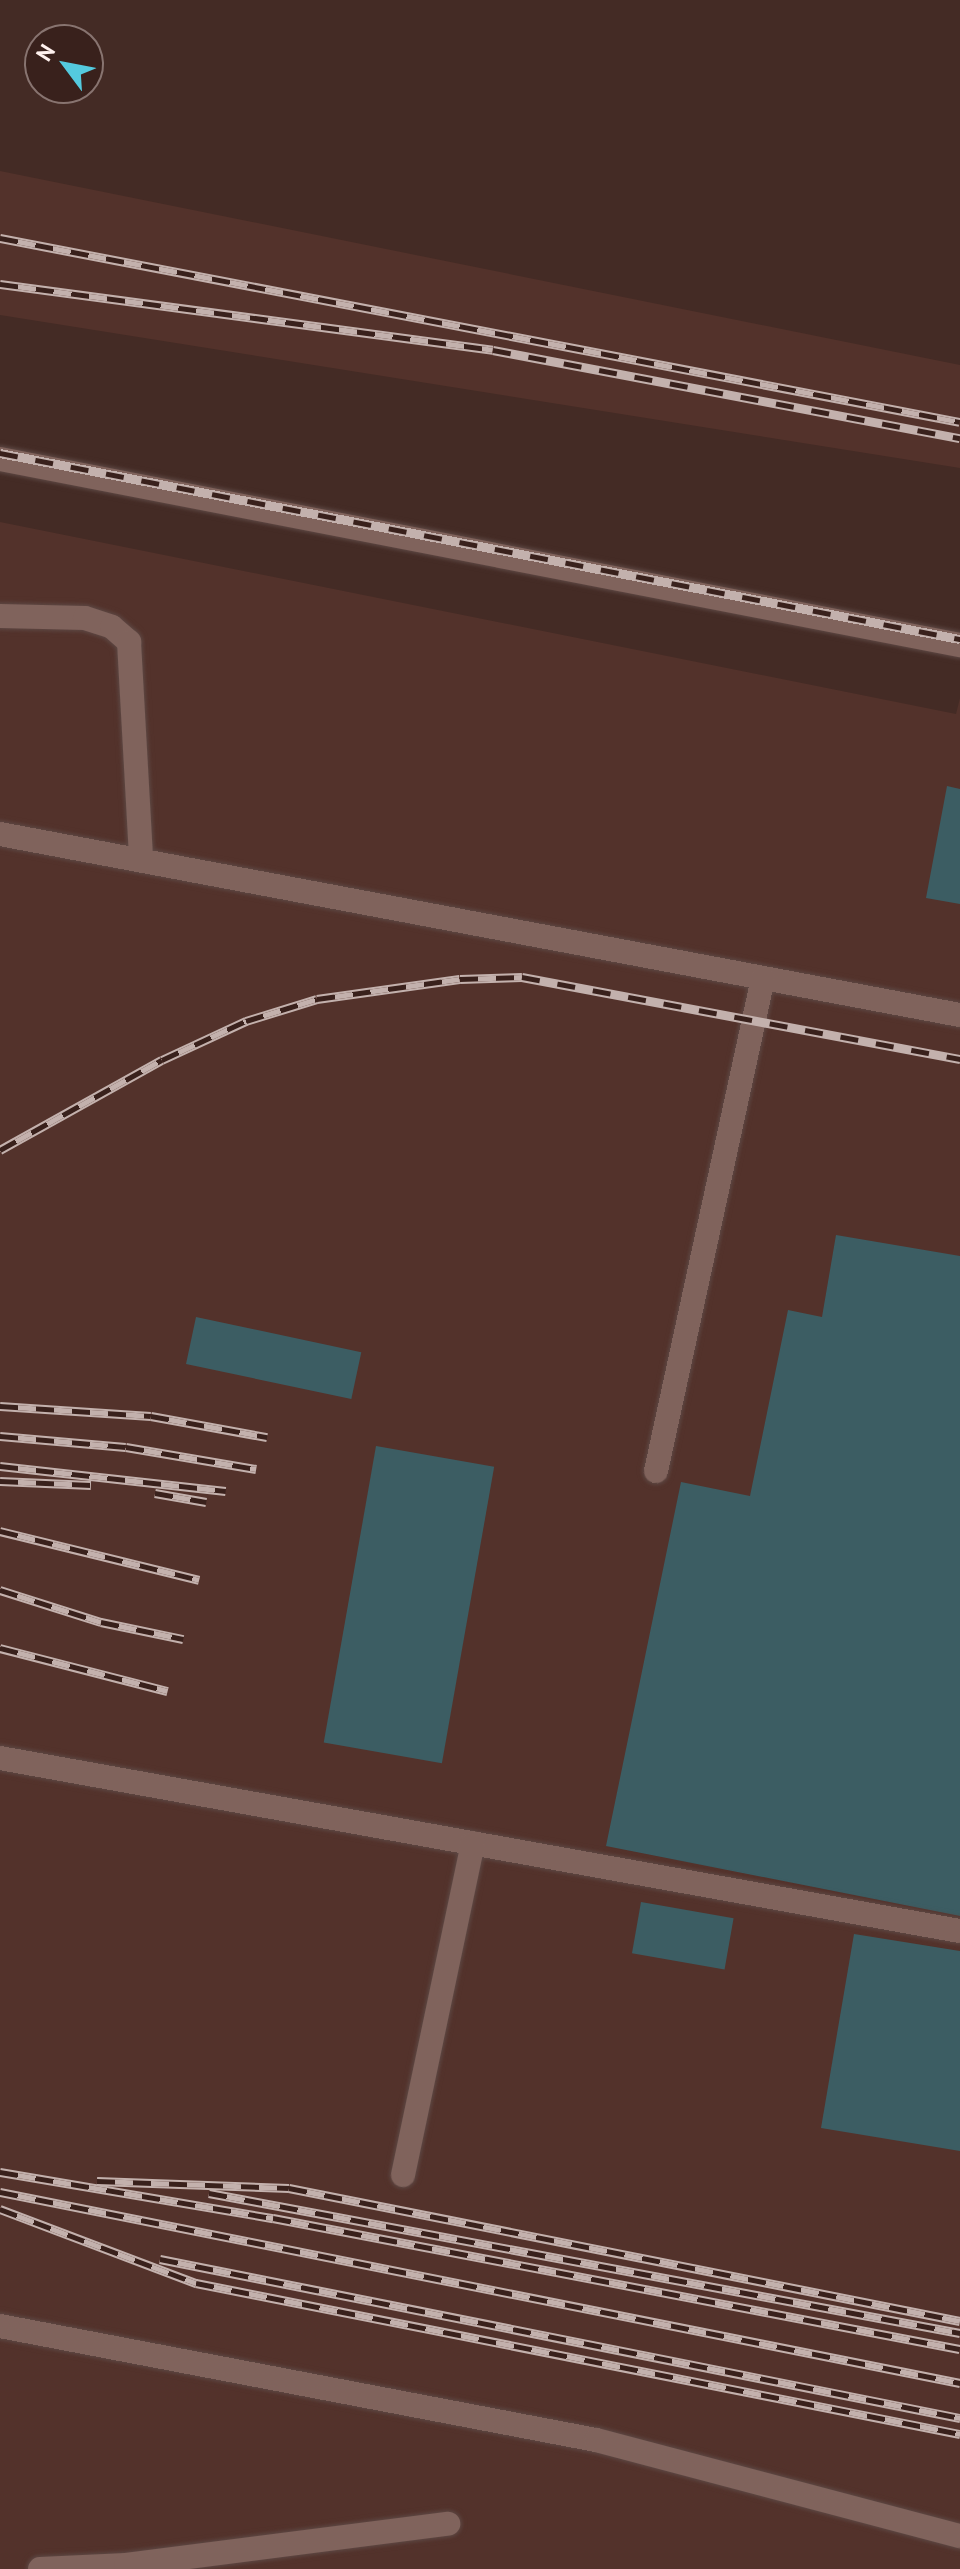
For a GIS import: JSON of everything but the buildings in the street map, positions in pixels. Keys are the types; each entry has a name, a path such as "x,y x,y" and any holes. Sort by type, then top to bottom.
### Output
{"lane":[{"path":"0,459 960,645"},
{"path":"0,616 85,618 112,627 129,642 141,858"},
{"path":"0,834 141,858 960,1015"},
{"path":"656,1471 763,978"},
{"path":"0,1758 960,1931"},
{"path":"403,2175 473,1843"},
{"path":"0,2326 596,2440 960,2536"},
{"path":"40,2569 126,2567 448,2524"}],"shaded area":[{"path":"0,171 960,365 960,468 0,315"},
{"path":"0,522 956,714 960,698 960,2569 0,2569"}],"railway":[{"path":"0,238 960,422"},
{"path":"0,284 493,350 960,438"},
{"path":"0,453 960,639"},
{"path":"0,1150 162,1060 246,1021 317,999 460,979 522,977 960,1059"},
{"path":"0,1406 151,1416 267,1437"},
{"path":"0,1436 126,1447 256,1469"},
{"path":"0,1466 226,1491"},
{"path":"0,1481 91,1485"},
{"path":"155,1493 206,1502"},
{"path":"0,1531 199,1580"},
{"path":"0,1590 101,1622 183,1639"},
{"path":"0,1648 168,1691"},
{"path":"0,2172 273,2218 960,2349"},
{"path":"97,2181 289,2188 960,2321"},
{"path":"0,2192 960,2383"},
{"path":"209,2193 960,2333"},
{"path":"0,2209 196,2283 960,2434"},
{"path":"160,2259 960,2418"}]}
